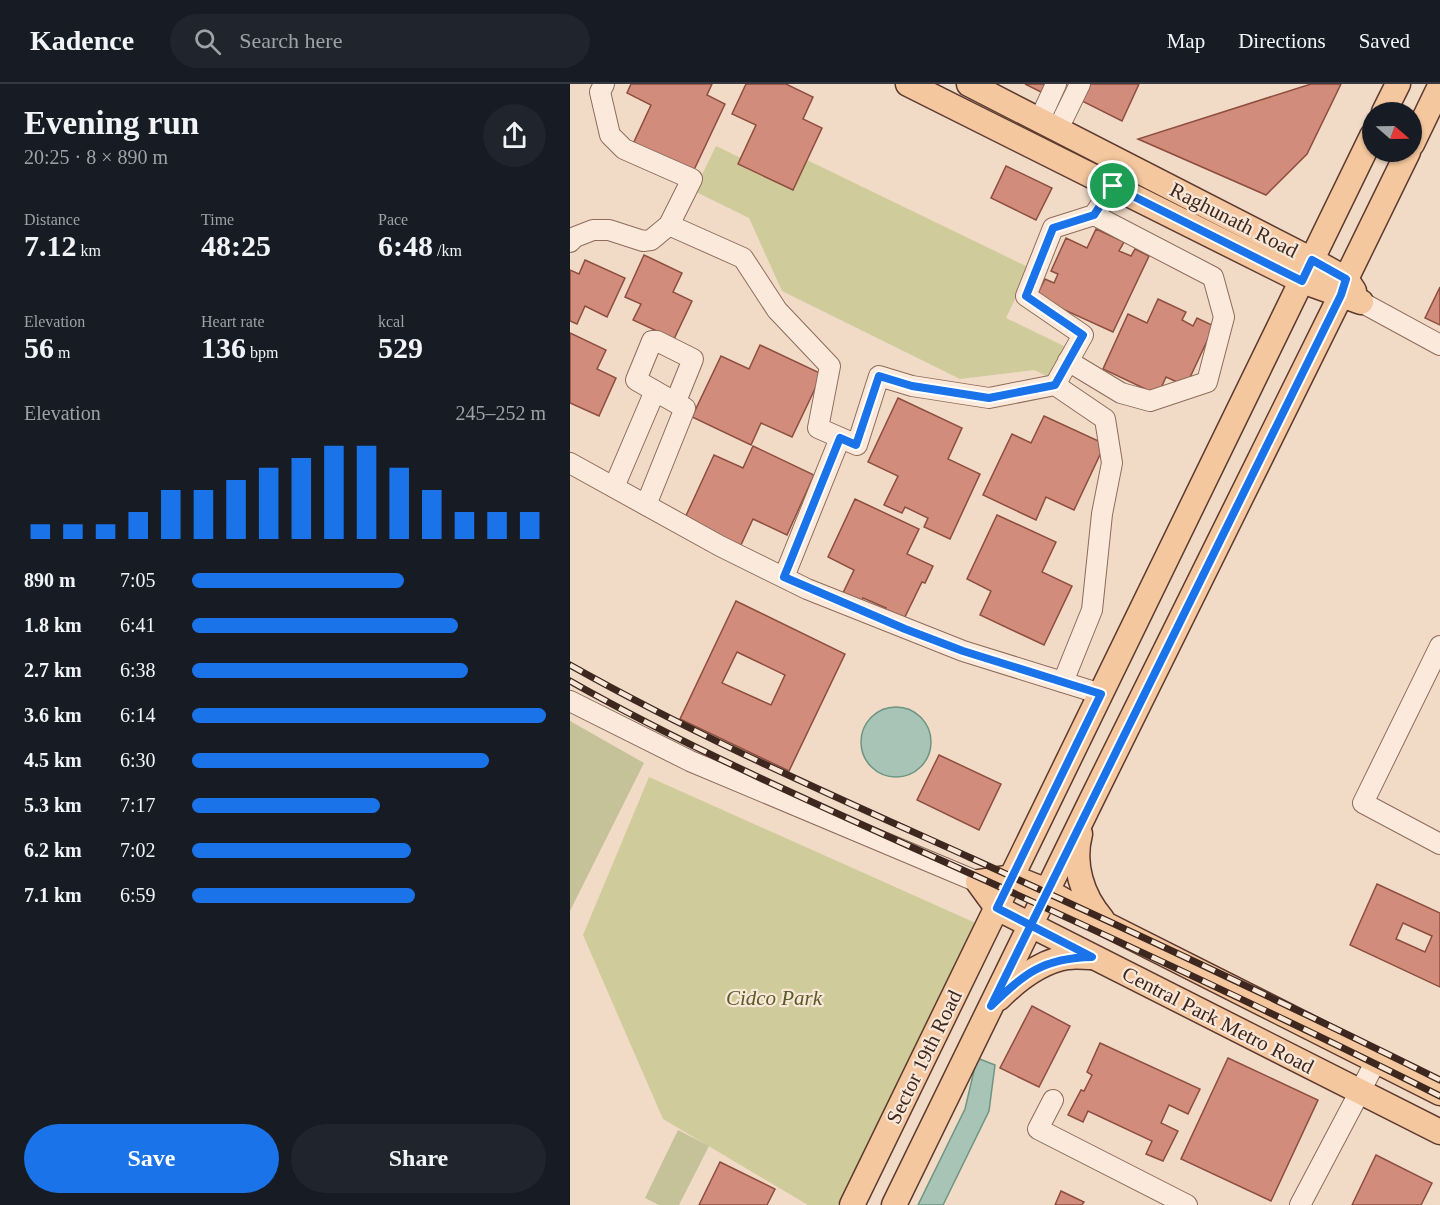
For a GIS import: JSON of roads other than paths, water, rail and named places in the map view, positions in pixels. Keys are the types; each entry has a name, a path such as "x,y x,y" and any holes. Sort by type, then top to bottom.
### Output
{"main road":[{"name":"Raghunath Road","path":"969,84 1049,124 1349,292"},
{"path":"1389,102 1398,84"},
{"name":"Raghunath Road","path":"918,86 1113,186 1307,270"},
{"path":"1422,123 1440,86"},
{"name":"Sector 19th Road","path":"852,1205 1362,157"},
{"path":"1107,925 1094,910 1085,893 1077,859 1078,837 1090,803 1349,292 1404,162"},
{"name":"Sector 19th Road","path":"894,1205 1090,803"},
{"path":"997,908 978,882 1012,877"},
{"name":"Central Park Metro Road","path":"1012,877 1047,891 1107,925 1440,1093"},
{"name":"Central Park Metro Road","path":"997,908 1440,1132"},
{"path":"991,1006 1010,987 1048,963 1068,957 1092,957"}],"street":[{"path":"570,242 575,237 593,230 609,230 643,241 651,240 669,225 692,179 624,149 610,135 600,92 604,84"},
{"path":"1049,124 1056,84"},
{"path":"1049,124 1080,84"},
{"path":"1055,385 1083,335 1026,296 1053,228 1094,215 1113,186"},
{"path":"1068,361 1121,393 1150,401 1207,382 1224,317 1214,277 1094,215"},
{"path":"669,225 743,258 777,310 830,366 818,428 840,438 856,445 879,376 912,386 989,398 1055,385 1105,419 1112,463 1102,514 1092,610 1063,682"},
{"path":"1349,292 1440,345"},
{"path":"646,505 685,408 636,380 652,341 657,340 693,359 676,401"},
{"path":"614,487 655,391"},
{"path":"784,577 840,438"},
{"path":"570,463 720,546 784,577 905,629 963,651 1101,694"},
{"path":"1440,646 1417,709 1363,803 1440,844"},
{"path":"570,700 690,761 978,882"},
{"path":"1300,1205 1376,1061"},
{"path":"1053,1100 1038,1130 1187,1205"}],"railway":[{"path":"570,665 718,742 1148,940 1440,1080"},
{"path":"570,681 720,759 1151,957 1440,1096"}],"park label":[{"name":"Cidco Park","path":"774,998"}]}
